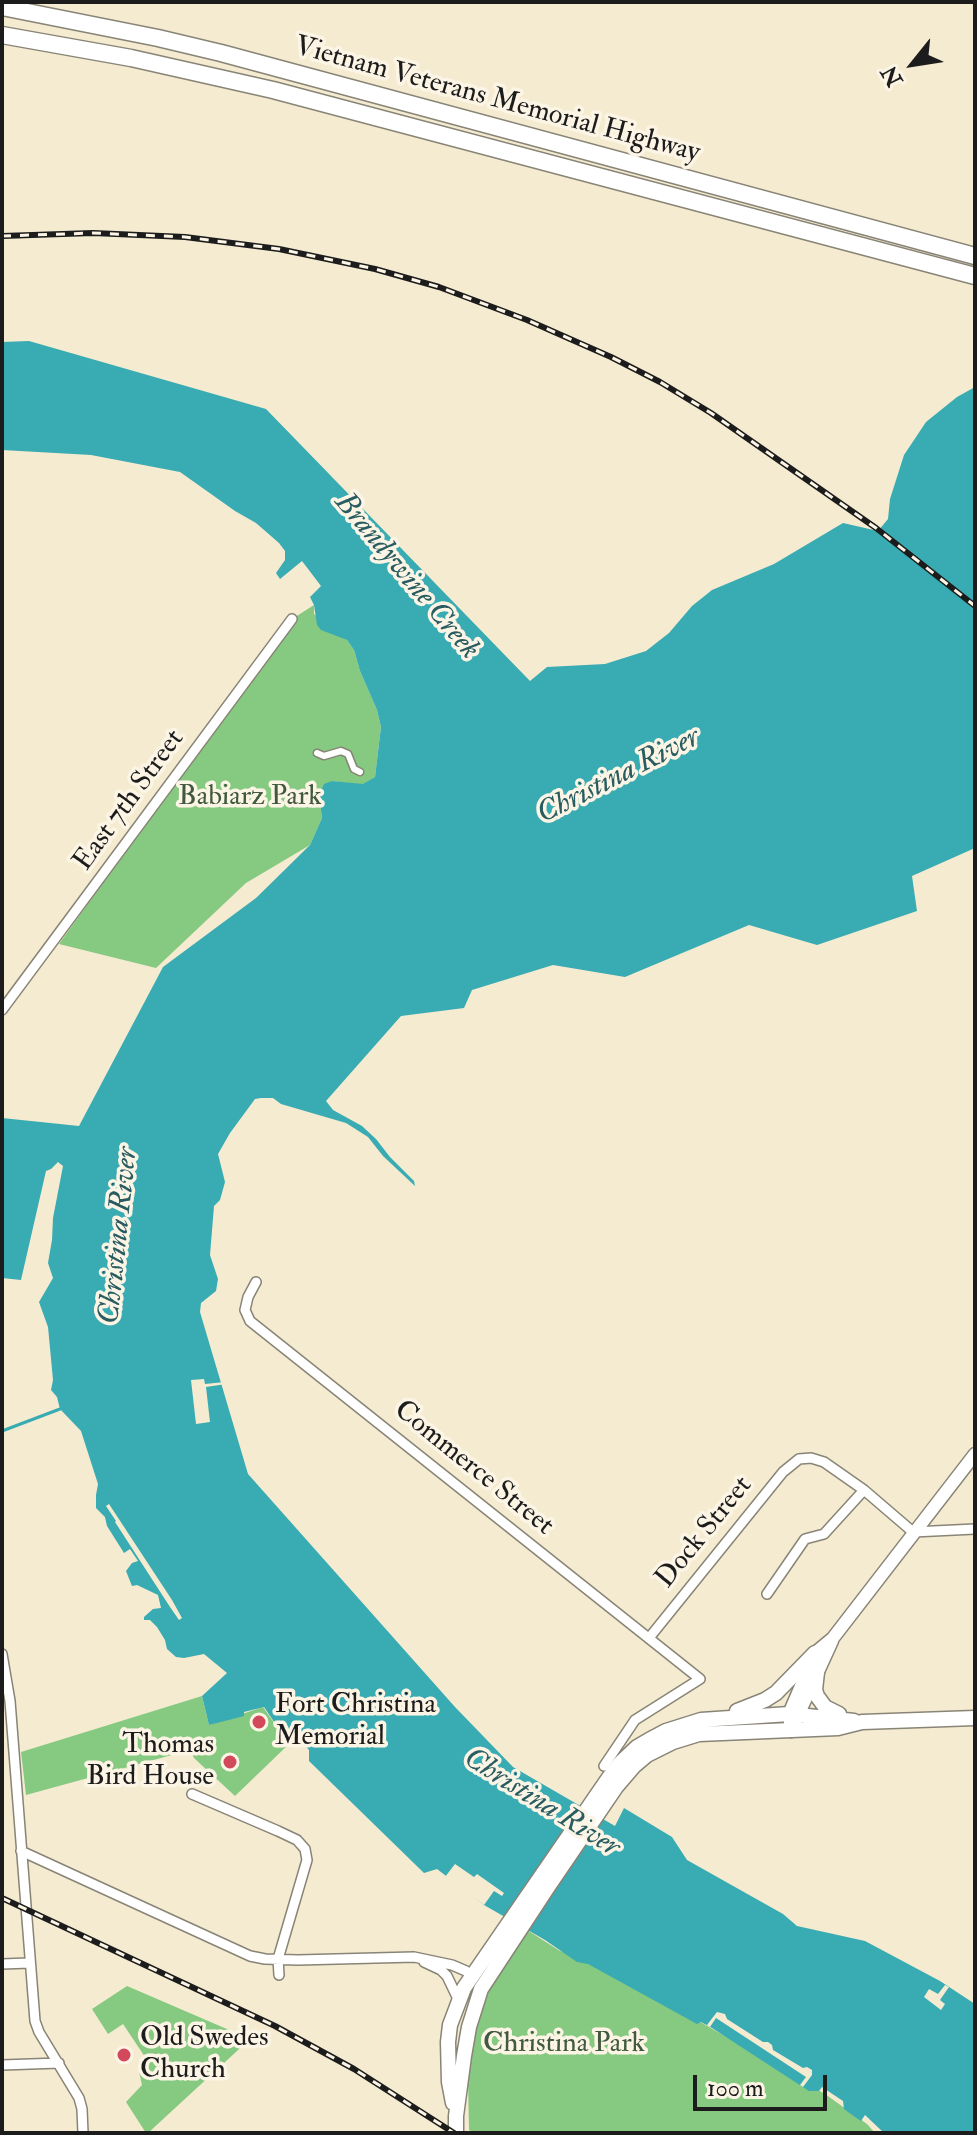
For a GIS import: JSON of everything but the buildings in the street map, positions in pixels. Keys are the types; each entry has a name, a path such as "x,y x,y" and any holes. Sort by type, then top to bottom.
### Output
{"highway":[{"name":"Vietnam Veterans Memorial Highway","path":"7,7 158,38 346,86 975,256"},
{"name":"Vietnam Veterans Memorial Highway","path":"2,35 145,61 260,87 975,276"}],"main road":[{"path":"456,2116 449,2082 448,2042 458,2001 476,1970 620,1763 681,1725 765,1700 785,1685 833,1638 975,1454"},
{"path":"794,1714 833,1638"},
{"path":"791,1731 815,1653"},
{"path":"817,1672 815,1690 820,1702 830,1711 862,1722"},
{"path":"715,1717 794,1714 862,1722 975,1718"},
{"path":"456,2133 469,2027 481,1989 616,1787 649,1747 699,1734 838,1728 862,1722"}],"street":[{"name":"East 7th Street","path":"2,1010 292,619"},
{"path":"317,753 324,756 341,751 348,754 354,769 360,772"},
{"name":"Commerce Street","path":"256,1282 245,1310 250,1321 700,1679 635,1720 604,1766"},
{"name":"Dock Street","path":"649,1638 783,1472 799,1459 820,1459 864,1490"},
{"path":"767,1594 805,1539 824,1534 864,1490 913,1532 975,1529"},
{"path":"2,1654 10,1701 36,2025 81,2103 83,2133"},
{"path":"192,1794 297,1840 305,1849 307,1860 278,1959 279,1975"},
{"path":"21,1851 250,1956 278,1959 414,1957 476,1970 481,1989"},
{"path":"414,1957 447,1976 458,2001"},
{"path":"2,1964 29,1963"},
{"path":"2,2065 59,2063"}],"green space":[{"name":"Babiarz Park","path":"314,605 314,614 347,640 354,650 377,710 381,727 375,777 363,785 332,781 319,795 322,818 310,845 246,883 156,968 59,944 292,619"},
{"path":"202,1696 209,1725 263,1707 289,1744 235,1796 194,1758 190,1750 26,1795 21,1752"},
{"name":"Christina Park","path":"527,1930 560,1951 593,1960 825,2094 875,2133 474,2133 469,2130 468,2080 477,2024 493,1979"},
{"path":"127,1986 250,2039 148,2133 126,2102 142,2085 139,2072 145,2057 123,2024 108,2034 92,2009"}],"water":[{"path":"29,341 266,409 530,681 547,667 605,664 646,651 712,590 774,564 843,523 878,531 888,519 890,499 904,455 926,422 975,387 975,848 912,876 917,911 817,945 749,925 625,977 553,965 472,990 464,1008 401,1016 326,1101 333,1110 362,1126 376,1139 414,1181 415,1186 368,1137 346,1123 281,1104 273,1098 255,1099 218,1154 225,1182 220,1200 214,1206 210,1255 218,1279 216,1291 201,1303 200,1312 248,1474 455,1707 513,1767 615,1826 624,1808 672,1837 687,1860 783,1914 797,1926 865,1941 940,1981 975,2004 975,2133 884,2133 865,2115 861,2121 848,2112 844,2109 843,2101 822,2087 819,2091 809,2091 712,2028 701,2022 697,2024 588,1964 577,1962 484,1905 437,1869 424,1873 309,1761 309,1750 298,1738 289,1744 264,1707 209,1725 202,1696 227,1673 204,1654 176,1657 167,1649 157,1627 150,1620 144,1620 153,1609 161,1608 158,1595 137,1585 132,1586 126,1571 138,1561 130,1549 124,1553 107,1526 105,1517 96,1508 98,1484 81,1431 60,1409 57,1397 51,1390 53,1380 48,1327 39,1302 53,1278 48,1263 63,1166 58,1162 46,1171 21,1280 2,1278 2,1118 79,1126 163,967 256,898 310,845 322,818 319,795 324,784 332,781 363,784 375,777 381,727 354,650 347,640 321,630 317,625 310,597 321,586 302,561 280,579 276,573 285,560 285,551 256,523 180,472 91,455 2,450 2,342"}],"pier":[{"path":"204,1379 205,1384 226,1384 206,1387 210,1422 196,1424 191,1380"},
{"path":"109,1504 172,1600 182,1618 179,1620 115,1522 106,1506"},
{"path":"455,1864 474,1877 477,1874 504,1893 502,1896 494,1891 484,1905 445,1877"},
{"path":"945,1985 949,1987 940,2000 945,2004 941,2010 924,1997 929,1989 938,1994"},
{"path":"717,2012 725,2014 727,2019 763,2042 768,2042 773,2050 812,2070 803,2087 800,2085 806,2077 716,2018 710,2027 707,2025"}],"waterway":[{"path":"2,1431 60,1409"}],"railway":[{"path":"2,236 93,233 185,237 279,249 375,269 439,287 527,320 611,357 711,413 876,528 975,606"},
{"path":"2,1898 275,2026 354,2069 454,2133"}],"place":[{"name":"Fort Christina Memorial","path":"259,1722"},
{"name":"Thomas Bird House","path":"230,1762"},
{"name":"Old Swedes Church","path":"124,2055"}],"water label":[{"name":"Brandywine Creek","path":"406,577"},
{"name":"Christina River","path":"619,777"},
{"name":"Christina River","path":"120,1236"},
{"name":"Christina River","path":"541,1804"}]}
